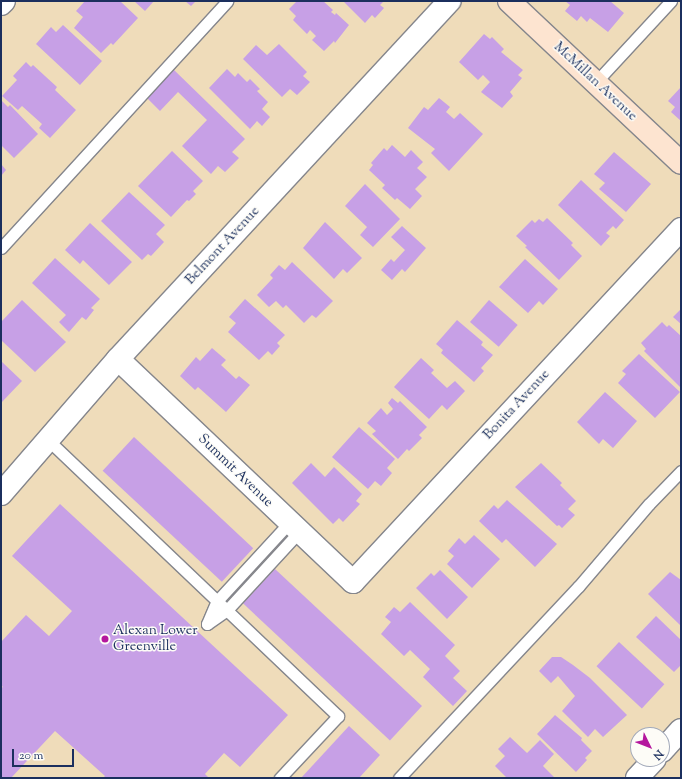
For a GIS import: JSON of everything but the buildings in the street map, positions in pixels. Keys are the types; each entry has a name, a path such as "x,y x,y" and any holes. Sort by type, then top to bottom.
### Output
{"street":[{"path":"1,4 4,1"},
{"name":"Belmont Avenue","path":"3,488 118,359 449,1"},
{"name":"McMillan Avenue","path":"509,1 681,163"},
{"name":"Bonita Avenue","path":"353,582 681,229"},
{"name":"Summit Avenue","path":"118,359 353,582"},
{"path":"670,742 681,730"},
{"path":"637,778 647,767"}],"lane":[{"path":"1,248 227,1"},
{"path":"595,83 671,1"},
{"path":"48,439 338,716 280,778"},
{"path":"399,778 578,587 649,504 681,471"},
{"path":"294,527 227,610 206,624 217,601 294,527"}],"place":[{"name":"Alexan Lower Greenville","path":"105,639"}]}
